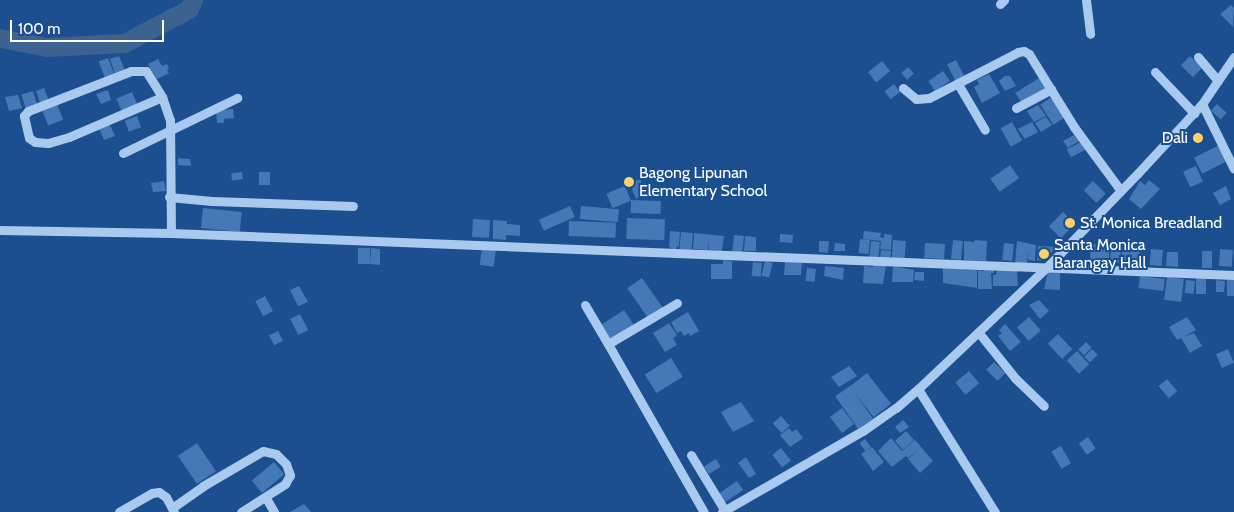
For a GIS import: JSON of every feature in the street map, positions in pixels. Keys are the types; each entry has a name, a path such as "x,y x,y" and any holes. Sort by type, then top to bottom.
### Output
{"street":[{"path":"1086,0 1090,34"},
{"path":"903,88 911,96 922,100 958,84 1018,52 1024,51 1029,54 1074,127 1121,191"},
{"path":"1198,57 1218,81"},
{"path":"691,455 724,511 864,430 918,389 1046,268 1194,113 1234,58"},
{"path":"162,97 69,137 48,143 35,142 29,138 24,116 28,111 131,71 146,71 162,97 170,120 169,197 171,232"},
{"path":"1155,72 1194,113"},
{"path":"958,84 985,130"},
{"path":"1016,108 1052,90"},
{"path":"123,153 238,98"},
{"path":"1202,104 1234,169"},
{"path":"169,197 212,201 353,206"},
{"path":"0,230 171,232 1234,275"},
{"path":"608,344 677,304"},
{"path":"585,305 704,512"},
{"path":"978,333 1015,378 1044,406"},
{"path":"918,389 995,512"},
{"path":"119,512 152,493 159,492 166,497 173,510 203,486 263,451 276,454 286,464 290,475 285,484 266,498 240,512"},
{"path":"266,498 274,512"}],"building":[{"path":"1231,5 1234,8 1233,27 1220,14"},
{"path":"119,56 125,70 115,74 110,59"},
{"path":"1190,56 1202,68 1193,77 1181,65"},
{"path":"108,58 114,74 105,77 99,62"},
{"path":"158,59 162,66 167,64 169,73 157,79 148,64"},
{"path":"956,60 965,78 956,82 947,65"},
{"path":"882,61 890,71 876,82 868,72"},
{"path":"908,67 914,74 907,80 901,73"},
{"path":"943,71 950,81 935,91 928,81"},
{"path":"989,74 1000,93 982,103 974,87 979,84 977,80"},
{"path":"1005,76 1010,76 1016,86 1005,91 999,81"},
{"path":"1039,78 1047,91 1023,106 1015,93"},
{"path":"894,84 900,92 890,99 884,91"},
{"path":"44,88 49,101 40,103 36,91"},
{"path":"108,90 111,100 101,104 96,94"},
{"path":"33,91 37,104 26,108 22,95"},
{"path":"132,92 138,106 122,112 116,99"},
{"path":"18,95 22,108 9,111 5,97"},
{"path":"1052,97 1065,117 1053,125 1040,105"},
{"path":"57,104 63,120 48,126 42,110"},
{"path":"1217,104 1227,113 1221,119 1211,111"},
{"path":"1038,105 1046,116 1034,122 1027,111"},
{"path":"233,109 234,118 224,119 224,123 217,123 216,110"},
{"path":"137,116 141,127 129,132 125,120"},
{"path":"1046,117 1052,125 1041,132 1035,123"},
{"path":"1012,122 1022,140 1011,147 1001,128"},
{"path":"1032,122 1038,132 1025,139 1018,129"},
{"path":"109,123 115,136 104,140 98,126"},
{"path":"1074,135 1079,141 1068,148 1063,141"},
{"path":"1081,142 1085,150 1071,157 1067,149"},
{"path":"1219,145 1227,161 1202,174 1194,158"},
{"path":"178,158 190,159 191,166 178,165"},
{"path":"1010,165 1019,178 1000,192 990,179"},
{"path":"1196,166 1203,182 1190,187 1183,172"},
{"path":"242,172 243,179 232,180 231,174"},
{"path":"259,172 270,172 270,185 259,185"},
{"path":"640,179 646,195 636,199 630,183"},
{"path":"1149,180 1160,189 1141,209 1129,199 1140,181 1145,185"},
{"path":"164,181 166,191 153,192 151,183"},
{"path":"1093,181 1106,194 1097,203 1084,190"},
{"path":"625,186 631,201 612,208 606,193"},
{"path":"1226,186 1231,199 1220,205 1213,193"},
{"path":"631,200 661,201 661,214 631,213"},
{"path":"570,206 575,217 544,231 539,220"},
{"path":"581,206 619,209 618,222 580,219"},
{"path":"203,208 242,212 240,232 201,228"},
{"path":"1063,212 1075,224 1061,238 1049,226"},
{"path":"627,218 665,219 664,240 626,239"},
{"path":"473,219 490,220 489,238 472,237"},
{"path":"493,220 507,221 507,224 520,225 520,236 506,235 506,240 493,239"},
{"path":"569,221 616,223 615,238 568,236"},
{"path":"670,231 680,232 679,247 677,246 676,250 669,247"},
{"path":"864,231 881,233 880,237 884,238 884,234 892,235 891,250 880,249 881,241 863,239"},
{"path":"681,232 693,233 691,250 680,249"},
{"path":"694,233 724,236 722,251 709,250 709,241 708,250 693,249"},
{"path":"780,234 793,235 792,243 779,242"},
{"path":"734,235 744,236 742,253 732,252"},
{"path":"745,236 756,237 756,251 744,251"},
{"path":"860,239 870,240 868,254 859,253"},
{"path":"893,240 906,241 905,260 892,259"},
{"path":"953,240 963,241 961,260 951,259"},
{"path":"975,240 987,241 986,261 964,260 964,241 974,242"},
{"path":"819,241 829,241 828,253 819,252"},
{"path":"871,241 880,242 878,259 869,258"},
{"path":"1017,241 1036,245 1035,261 1028,260 1028,251 1027,263 1015,263"},
{"path":"835,243 845,244 845,251 834,251"},
{"path":"925,243 945,244 944,259 924,258"},
{"path":"1004,243 1014,244 1012,261 1002,260"},
{"path":"1091,245 1109,245 1109,261 1090,261"},
{"name":"Santa Monica Barangay Hall","path":"1038,246 1058,247 1042,261 1037,260"},
{"path":"1122,246 1129,247 1129,261 1130,246 1140,247 1139,265 1122,264"},
{"path":"358,248 370,248 370,264 358,264"},
{"path":"371,248 380,249 380,265 370,264"},
{"path":"482,248 496,250 493,267 480,265"},
{"path":"1151,249 1163,250 1162,266 1150,265"},
{"path":"1220,249 1233,250 1232,267 1219,266"},
{"path":"881,250 891,251 890,260 880,259"},
{"path":"1111,250 1121,251 1120,263 1110,262"},
{"path":"1202,251 1212,251 1212,268 1202,268"},
{"path":"1167,252 1178,252 1178,267 1166,266"},
{"path":"723,260 732,261 732,279 711,279 711,264 723,264"},
{"path":"765,261 773,263 769,277 761,276"},
{"path":"753,262 762,263 760,277 752,276"},
{"path":"785,262 802,263 801,275 784,275"},
{"path":"873,265 886,266 883,284 863,283 864,266 873,267"},
{"path":"825,266 844,268 843,280 824,276"},
{"path":"893,266 914,270 913,282 892,282"},
{"path":"807,268 816,269 815,282 806,281"},
{"path":"943,268 977,270 977,288 943,283"},
{"path":"984,268 994,269 994,273 991,273 992,289 978,289 978,270 984,271"},
{"path":"997,270 1017,271 1018,286 993,286 993,275 996,275"},
{"path":"915,272 924,272 924,281 914,280"},
{"path":"1048,272 1060,273 1060,290 1044,289"},
{"path":"1140,276 1165,279 1163,291 1139,288"},
{"path":"1167,277 1184,279 1181,302 1164,300"},
{"path":"1196,277 1206,277 1206,294 1196,294"},
{"path":"642,278 664,310 650,320 627,288"},
{"path":"1227,278 1234,278 1234,296 1227,296"},
{"path":"1186,280 1195,281 1194,294 1185,293"},
{"path":"1216,280 1225,281 1224,292 1216,292"},
{"path":"299,286 308,302 298,306 290,290"},
{"path":"265,296 273,311 263,316 255,301"},
{"path":"1039,300 1049,311 1040,319 1029,305"},
{"path":"624,310 635,327 611,342 601,325"},
{"path":"688,312 699,331 690,336 689,333 684,336 681,331 677,333 671,322"},
{"path":"300,314 308,330 298,335 290,319"},
{"path":"1029,317 1041,331 1029,341 1017,327"},
{"path":"1187,317 1196,330 1184,337 1194,333 1202,346 1190,353 1181,338 1177,340 1169,327"},
{"path":"669,323 677,335 673,338 677,345 665,352 653,333"},
{"path":"1005,324 1021,342 1010,351 998,336 1002,333 999,330"},
{"path":"278,331 283,341 274,345 269,336"},
{"path":"1058,334 1072,349 1062,359 1048,344"},
{"path":"1086,342 1092,348 1084,355 1078,350"},
{"path":"1092,349 1098,355 1090,362 1084,357"},
{"path":"1228,349 1234,363 1222,368 1216,354"},
{"path":"1077,351 1089,364 1079,374 1067,361"},
{"path":"671,358 683,377 656,393 645,374"},
{"path":"994,362 1005,373 998,381 986,370"},
{"path":"849,366 857,376 839,387 831,377"},
{"path":"969,371 979,383 965,395 955,383"},
{"path":"867,373 891,404 874,417 850,387"},
{"path":"1167,379 1177,391 1169,398 1159,386"},
{"path":"850,386 873,419 858,429 835,396"},
{"path":"741,402 754,421 733,432 721,412"},
{"path":"842,408 854,424 842,433 830,417"},
{"path":"781,416 790,426 782,433 773,423"},
{"path":"903,420 909,427 900,433 895,427"},
{"path":"789,428 792,432 796,429 803,438 790,447 780,435"},
{"path":"906,431 914,440 903,450 895,441"},
{"path":"1088,437 1096,449 1087,455 1079,443"},
{"path":"891,438 902,451 915,440 933,461 920,473 908,459 919,449 892,467 878,451"},
{"path":"865,439 871,447 865,451 859,443"},
{"path":"197,443 216,471 197,484 178,456"},
{"path":"1061,446 1071,463 1061,469 1051,452"},
{"path":"872,447 884,462 873,471 861,454"},
{"path":"781,448 791,461 782,467 772,455"},
{"path":"746,457 756,474 749,478 738,463"},
{"path":"716,459 721,467 709,474 704,466"},
{"path":"274,462 284,474 262,493 252,481"},
{"path":"737,481 743,490 723,504 717,494"},
{"path":"304,504 311,512 290,512"}],"waterway":[{"path":"0,38 46,47 124,43 189,9 193,0"}],"place":[{"name":"Dali","path":"1198,138"},
{"name":"Bagong Lipunan Elementary School","path":"629,182"},
{"name":"St. Monica Breadland","path":"1070,223"},
{"name":"Santa Monica Barangay Hall","path":"1044,254"}]}
